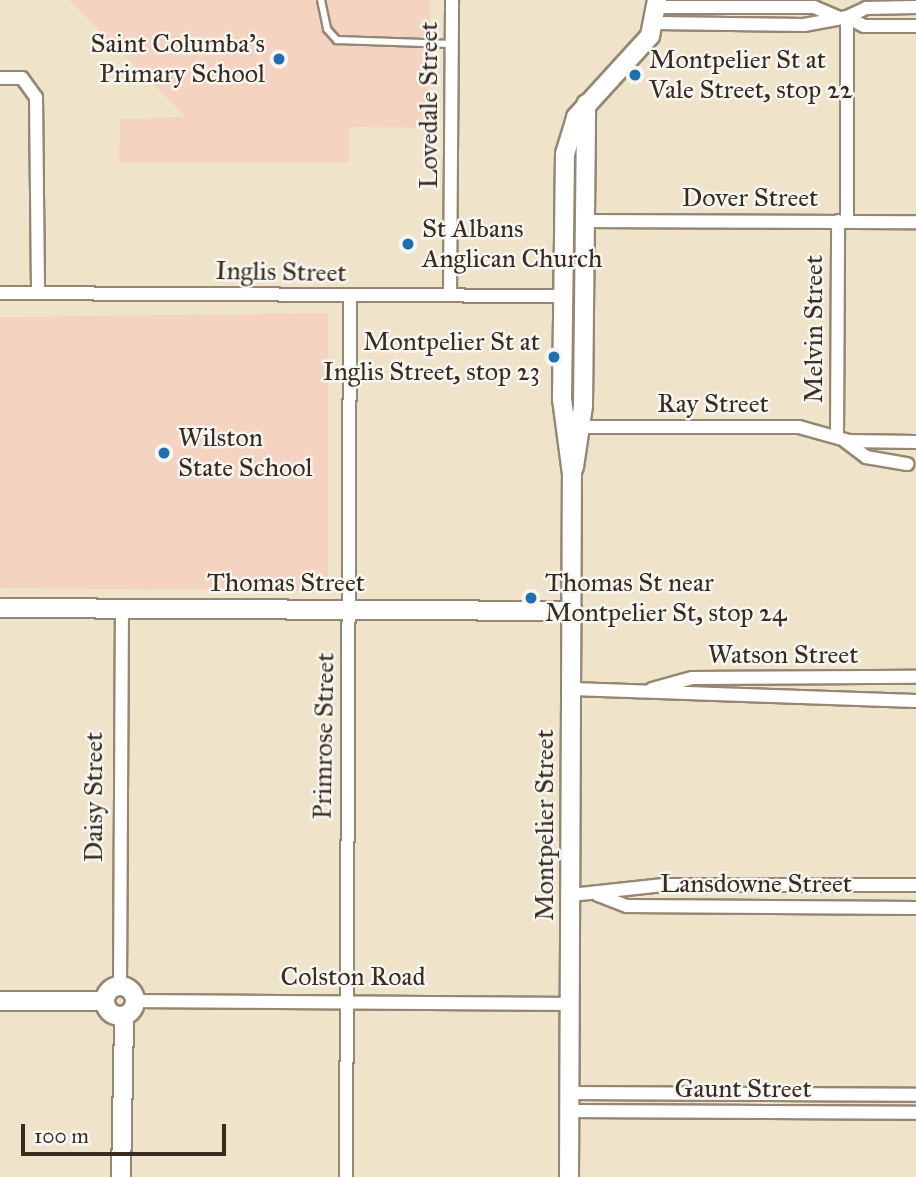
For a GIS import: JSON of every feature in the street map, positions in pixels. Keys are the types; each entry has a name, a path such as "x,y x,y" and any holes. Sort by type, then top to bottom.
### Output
{"street":[{"name":"Lovedale Street","path":"450,295 452,0"},
{"path":"657,10 814,7 863,26 916,26"},
{"path":"657,10 793,25 843,17 866,8 916,7"},
{"path":"586,104 645,43 657,10"},
{"name":"Melvin Street","path":"839,438 843,17"},
{"path":"0,78 22,78 40,88 38,293"},
{"name":"Montpelier Street","path":"572,474 582,427 586,104"},
{"name":"Montpelier Street","path":"569,1177 572,474 563,424 562,296 566,146 572,124 586,104"},
{"name":"Dover Street","path":"584,221 916,222"},
{"name":"Inglis Street","path":"0,293 562,296"},
{"name":"Primrose Street","path":"346,1177 344,1003 350,295"},
{"name":"Ray Street","path":"582,427 799,427 839,438 916,442"},
{"name":"Ray Street","path":"839,438 866,457 907,464"},
{"name":"Thomas Street","path":"0,608 572,611"},
{"name":"Daisy Street","path":"120,986 122,609"},
{"name":"Watson Street","path":"652,690 692,678 916,677"},
{"name":"Watson Street","path":"572,689 652,690 678,696 916,701"},
{"name":"Lansdowne Street","path":"571,895 598,895 663,885 916,885"},
{"name":"Lansdowne Street","path":"598,895 627,906 916,908"},
{"path":"121,1177 124,1016 136,1001 131,990 120,986 109,990 105,1001 109,1012 124,1016"},
{"path":"0,1001 105,1001"},
{"name":"Colston Road","path":"136,1001 570,1004"},
{"name":"Gaunt Street","path":"569,1102 916,1095"},
{"name":"Gaunt Street","path":"569,1102 916,1113"}],"lane":[{"path":"321,0 327,29 337,40 452,44"}],"shaded area":[{"name":"Saint Columba's Primary School","path":"69,0 430,0 430,128 349,127 349,162 119,162 120,119 186,117"},
{"name":"Wilston State School","path":"328,313 328,591 0,588 0,317"}],"place":[{"name":"Saint Columba's Primary School","path":"279,59"},
{"name":"Montpelier St at Vale Street, stop 22","path":"635,75"},
{"name":"St Albans Anglican Church","path":"408,244"},
{"name":"Montpelier St at Inglis Street, stop 23","path":"554,357"},
{"name":"Wilston State School","path":"164,453"},
{"name":"Thomas St near Montpelier St, stop 24","path":"531,598"}]}
